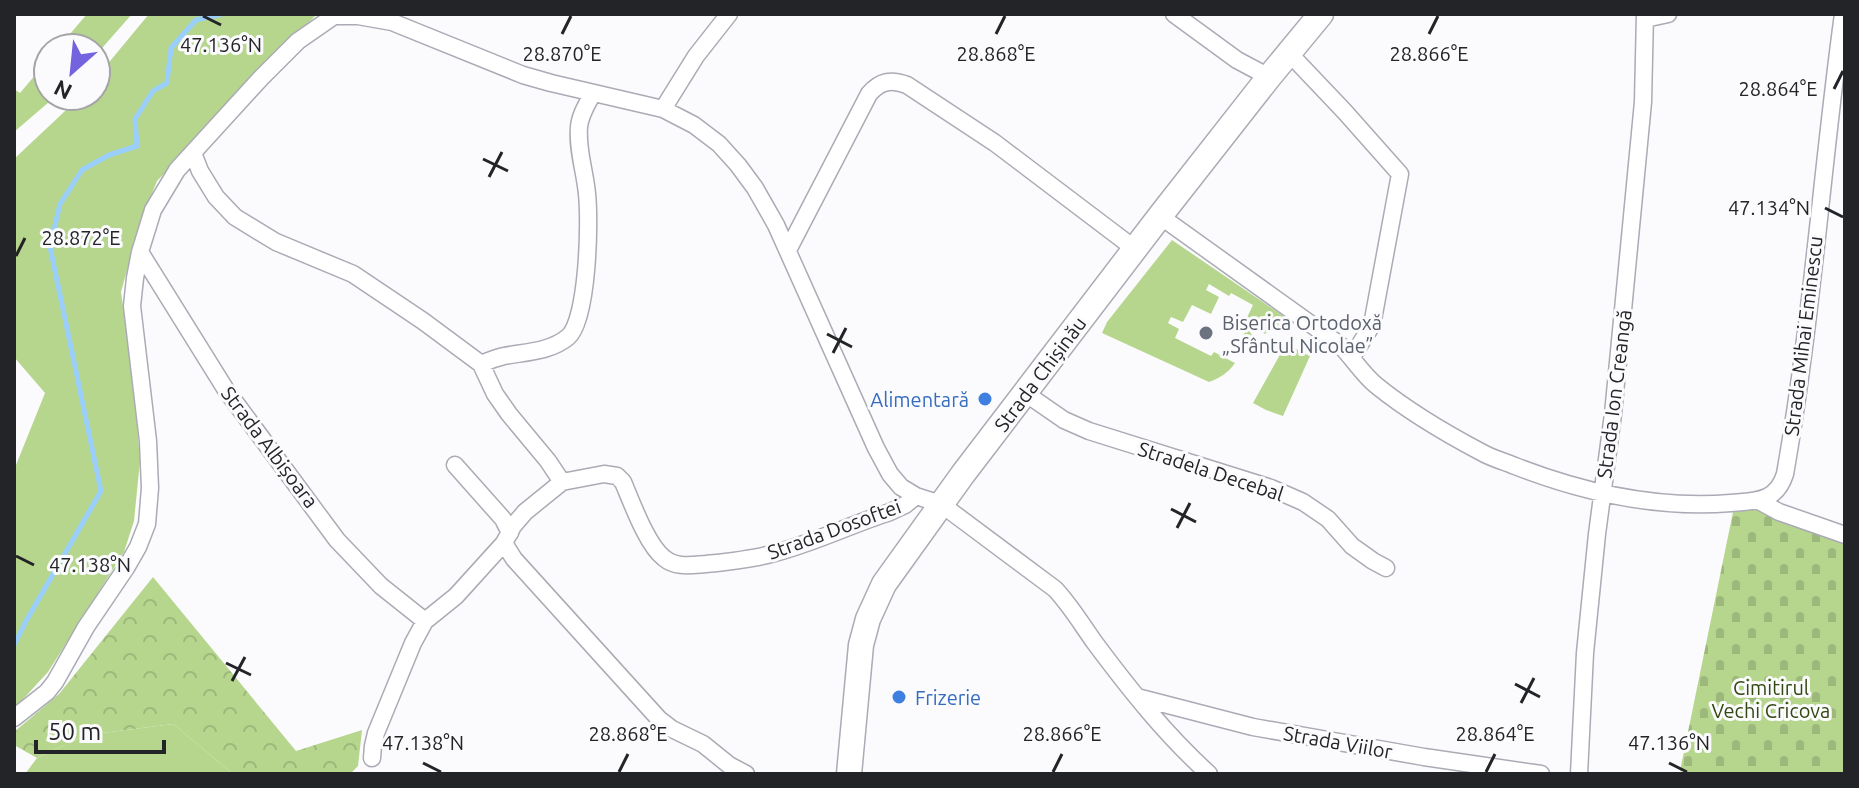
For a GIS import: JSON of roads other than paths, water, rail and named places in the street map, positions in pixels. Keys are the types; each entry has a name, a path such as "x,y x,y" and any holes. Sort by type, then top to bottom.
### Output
{"street":[{"path":"663,109 696,56 729,14"},
{"path":"1174,14 1237,60 1269,77"},
{"name":"Strada Chișinău","path":"849,774 860,660 868,619 884,584 941,504 1160,216 1321,14"},
{"path":"1645,16 1668,14"},
{"name":"Strada Mihai Eminescu","path":"1757,500 1776,490 1785,474 1804,347 1843,14"},
{"path":"14,718 55,682 86,627 126,568 147,524 150,488 148,441 132,306 140,252 158,200 177,170 298,41 332,15 358,16 394,18 509,70 663,109 694,125 719,144 755,188 788,250 890,474 901,487 916,496 941,504 1055,589 1137,697 1182,750 1209,774"},
{"name":"Strada Ion Creangă","path":"1579,774 1585,653 1621,343 1643,102 1645,16"},
{"path":"1289,53 1400,174 1372,325 1352,357"},
{"path":"788,250 869,94 887,81 907,85 995,143 1135,249"},
{"path":"481,364 557,344 573,332 580,317 585,280 587,194 578,143 580,118 593,93"},
{"path":"193,153 216,197 235,217 276,242 353,274 481,364 495,394 562,482 525,512 507,538 456,596 425,621 376,733 372,758"},
{"path":"1160,216 1340,345 1375,384 1483,453 1602,494 1709,505 1757,500 1779,512 1845,535"},
{"name":"Strada Albișoara","path":"140,252 226,390 337,540 381,586 425,621"},
{"name":"Stradela Decebal","path":"1025,393 1064,420 1089,431 1271,488 1303,502 1328,519 1352,546 1386,568"},
{"path":"455,465 503,519 514,559 659,719 746,774"},
{"name":"Strada Dosoftei","path":"562,482 595,474 617,476 659,553 665,560 678,565 724,562 789,549 890,512 916,496"},
{"name":"Strada Viilor","path":"1137,697 1253,727 1541,774"}],"waterway":[{"path":"14,645 101,491 50,247 60,204 82,170 109,155 137,146 135,119 153,91 167,83 171,48 196,20 222,14"}],"place":[{"name":"Biserica Ortodoxă „Sfântul Nicolae”","path":"1206,333"},
{"name":"Alimentară","path":"985,399"},
{"name":"Frizerie","path":"899,697"}],"park label":[{"name":"Cimitirul Vechi Cricova","path":"1771,698"}]}
